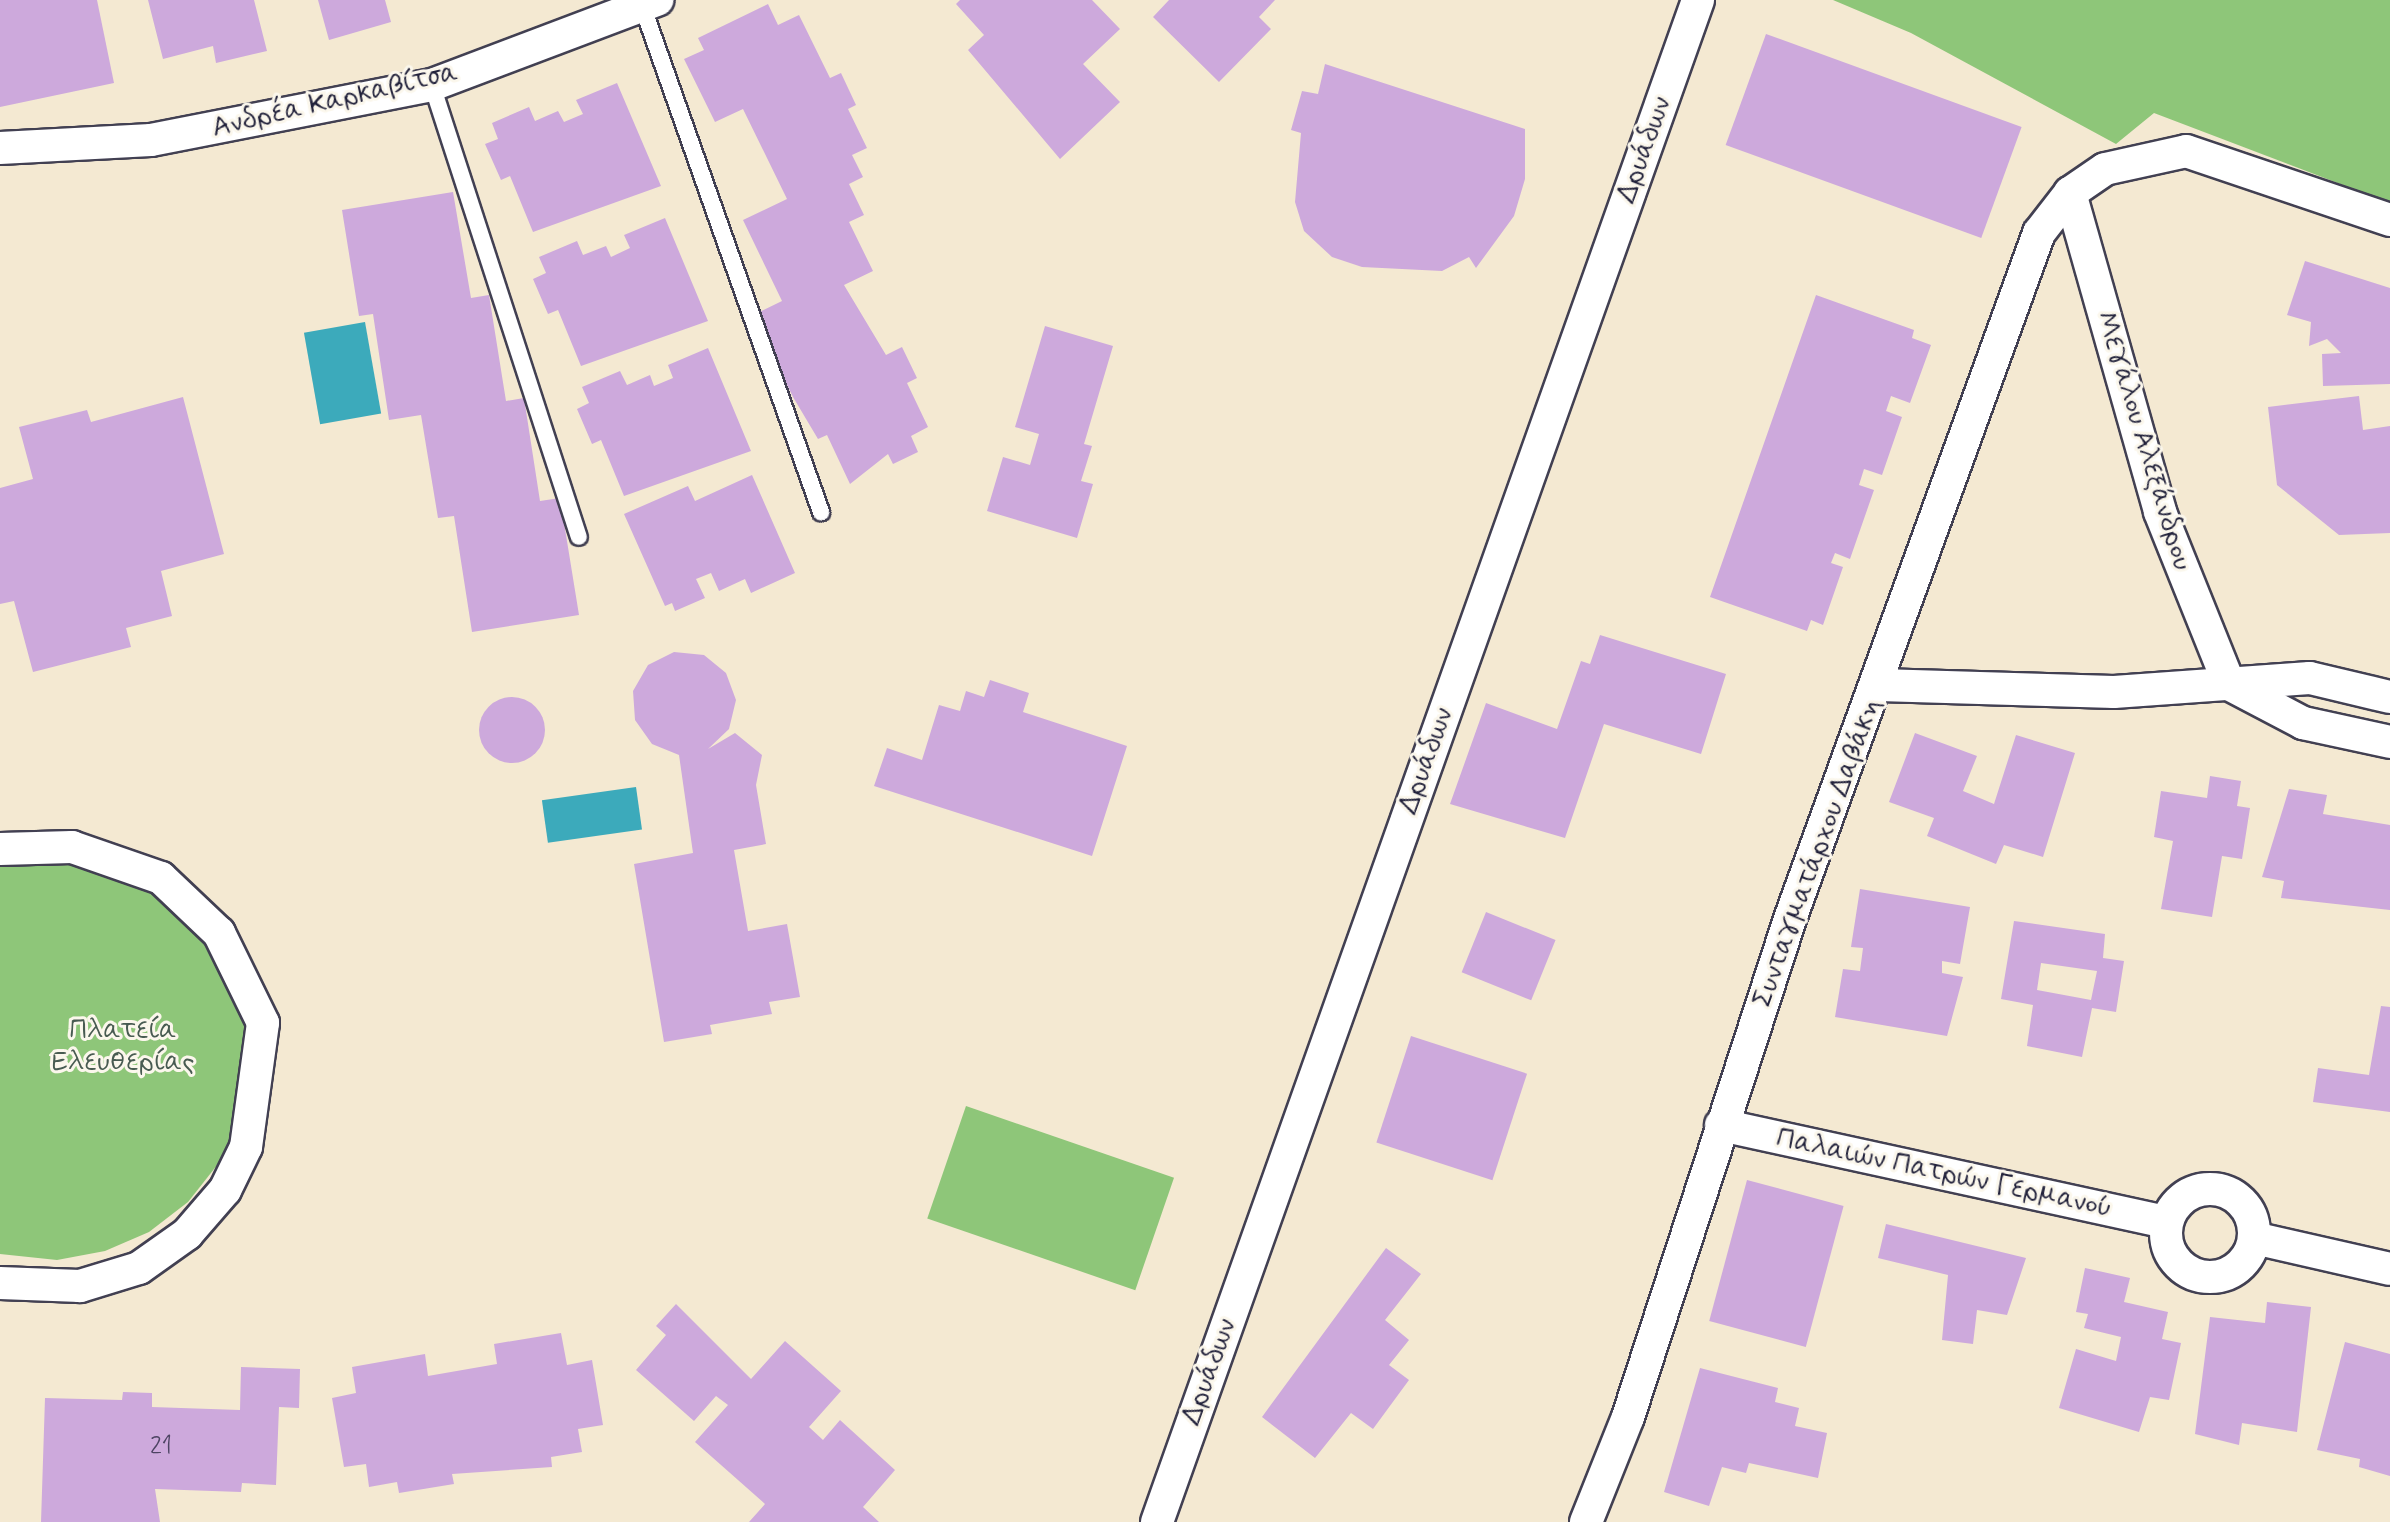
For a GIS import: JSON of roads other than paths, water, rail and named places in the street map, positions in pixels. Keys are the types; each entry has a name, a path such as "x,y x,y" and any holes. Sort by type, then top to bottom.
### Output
{"street":[{"name":"Δρυάδων","path":"1157,1522 1698,0"},
{"name":"Ανδρέα Καρκαβίτσα","path":"0,148 151,140 432,85 650,4"},
{"name":"Συνταγματάρχου Δαβάκη","path":"1586,1522 1628,1417 1721,1125 2039,233 2070,193 2105,169 2186,151 2390,220"},
{"name":"Μεγάλου Αλεξάνδρου","path":"2070,193 2160,512 2229,684"},
{"path":"1879,685 2114,692 2310,678 2390,697"},
{"path":"2229,684 2303,723 2390,742"},
{"path":"0,849 72,847 161,878 219,933 263,1023 246,1147 225,1190 187,1234 139,1268 80,1286 0,1283"},
{"name":"Παλαιών Πατρών Γερμανού","path":"1721,1125 2167,1222"},
{"path":"2210,1189 2238,1199 2254,1238 2242,1264 2203,1277 2177,1263 2167,1222 2184,1199 2210,1189"},
{"path":"2254,1238 2390,1269"}],"lane":[{"path":"650,4 821,512"},
{"path":"432,85 579,537"}],"water":[{"path":"365,322 381,414 320,424 304,333"},
{"path":"636,787 642,830 548,843 542,800"}],"park label":[{"name":"Πλατεία Ελευθερίας","path":"123,1047"}]}
